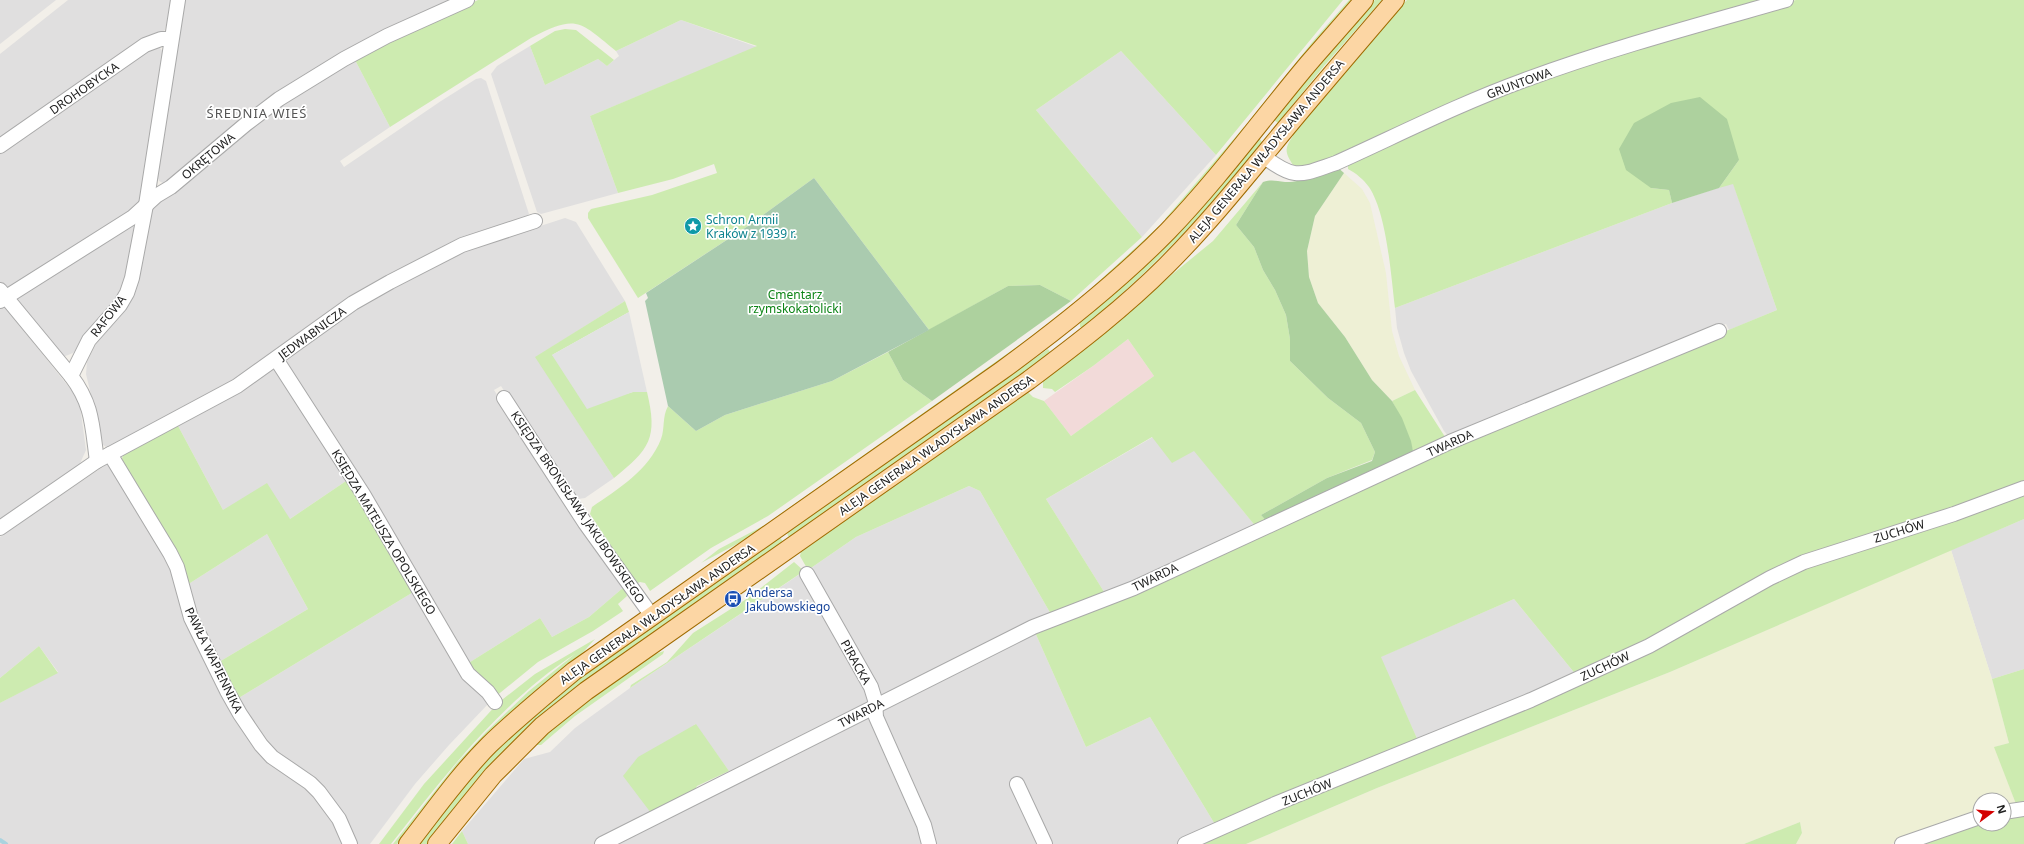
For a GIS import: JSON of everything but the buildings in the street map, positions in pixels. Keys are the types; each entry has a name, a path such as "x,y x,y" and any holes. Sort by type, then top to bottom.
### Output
{"main road":[{"name":"ALEJA GENERAŁA WŁADYSŁAWA ANDERSA","path":"408,844 449,791 488,746 531,706 574,671 1001,371 1061,327 1105,290 1163,235 1206,190 1308,64 1364,0"},
{"name":"ALEJA GENERAŁA WŁADYSŁAWA ANDERSA","path":"437,844 493,775 542,726 586,691 1030,380 1114,314 1166,266 1222,206 1325,81 1395,0"}],"street":[{"name":"RAFOWA","path":"71,376 89,340 120,305 127,293 132,278 146,205 178,0"},
{"name":"OKRĘTOWA","path":"2,296 133,217 156,196 171,187 246,124 279,99 315,76 387,36 467,0"},
{"name":"GRUNTOWA","path":"1263,156 1290,173 1314,170 1336,162 1478,98 1523,80 1650,38 1786,0"},
{"name":"DROHOBYCKA","path":"0,146 145,45 161,39 171,39"},
{"name":"JEDWABNICZA","path":"97,461 237,386 353,303 405,273 462,245 535,221"},
{"path":"0,528 97,461 87,402 83,392 2,296"},
{"name":"TWARDA","path":"602,844 1033,628 1134,588 1450,442 1719,331"},
{"name":"KSIĘDZA MATEUSZA OPOLSKIEGO","path":"276,359 363,494 468,674 488,692 495,702"},
{"name":"KSIĘDZA BRONISŁAWA JAKUBOWSKIEGO","path":"504,398 585,522 652,616"},
{"name":"PAWŁA WAPIENNIKA","path":"110,454 170,553 179,574 191,618 240,714 261,745 272,757 319,792 339,819 350,844"},
{"name":"ZUCHÓW","path":"1185,844 1275,804 1524,703 1649,646 1770,578 1804,562 1954,514 2024,488"},
{"name":"PIRACKA","path":"807,574 871,687 876,717 924,825 929,844"},
{"path":"1017,784 1045,844"},
{"path":"2012,811 2024,809"},
{"path":"1902,844 1972,820"}],"shaded area":[{"path":"0,0 56,0 0,44"},
{"path":"68,0 173,0 165,30 0,142 0,54"},
{"path":"182,0 458,0 385,33 165,184 159,181 157,175"},
{"path":"681,20 757,47 590,116 618,193 541,214 537,212 491,74 497,66 530,46 545,85 598,59 607,66 619,56 616,51"},
{"path":"155,46 160,48 163,52 141,206 9,293 0,282 0,151"},
{"path":"1121,51 1216,155 1142,237 1036,110"},
{"path":"354,58 390,127 340,161 344,167 441,101 476,79 481,78 486,81 529,214 526,218 461,240 234,381 108,448 103,445 86,374 87,362 101,334 120,312 153,208 200,168 281,104"},
{"path":"1733,183 1777,310 1729,330 1726,324 1450,438 1444,431 1411,371 1397,328 1395,308 1672,203"},
{"path":"565,218 576,222 625,301 536,357 614,478 585,498 578,499 570,496 501,386 494,390 587,535 624,587 589,617 552,637 540,618 467,664 287,366 286,359 333,323 375,297 466,250"},
{"path":"137,221 123,291 73,353 63,357 14,297"},
{"path":"0,305 4,306 76,396 80,406 86,450 78,468 0,520"},
{"path":"629,312 647,392 633,392 587,409 552,355"},
{"path":"1128,339 1154,376 1071,436 1044,401"},
{"path":"269,370 276,370 349,479 290,519 223,510 177,424"},
{"path":"1153,437 1194,450 1257,528 1106,595 1046,499"},
{"path":"107,464 111,464 166,554 222,693 317,796 346,844 0,844 0,703 58,672 39,646 0,678 0,537"},
{"path":"969,486 980,491 1052,616 885,697 880,695 808,570 856,537"},
{"path":"2024,519 2024,669 1992,679 1951,550"},
{"path":"267,534 308,609 219,662 196,616 187,585"},
{"path":"803,572 870,698 866,705 729,771 695,724 651,813 595,844 468,844 462,831 524,759 550,752 575,728 630,688"},
{"path":"415,591 471,687 484,694 490,702 449,745 415,784 370,844 354,844 349,830 270,749 237,699"},
{"path":"1514,599 1577,676 1419,743 1380,657"},
{"path":"1034,630 1086,747 1150,717 1216,826 1177,844 933,844 880,709"},
{"path":"868,716 871,719 925,844 609,844"}],"green space":[{"path":"478,0 1343,0 1216,155 1121,51 1036,110 1142,237 1071,301 1040,285 1008,286 929,330 814,178 748,226 638,298 588,218 588,213 591,209 652,195 717,173 714,164 673,179 618,193 590,116 757,46 681,20 616,51 585,27 577,24 558,26 546,30 531,38 390,127 354,58"},
{"path":"1349,0 1352,0 1316,41 1250,122 1249,121 1314,40"},
{"path":"1375,0 1382,0 1324,66 1278,123 1274,120 1347,30"},
{"path":"1407,0 1775,0 1623,43 1336,159 1298,167 1293,165 1287,154 1287,147 1293,136 1292,135 1393,14"},
{"path":"1796,0 2024,0 2024,484 1950,511 1713,605 1577,676 1514,599 1381,657 1419,743 1216,826 1150,717 1086,747 1034,630 1180,568 1619,375 1777,310 1733,184 1719,188 1739,160 1651,188 1669,190 1672,203 1395,308 1390,263 1380,213 1369,187 1360,177 1348,169 1348,162 1479,101 1650,42"},
{"path":"565,29 576,30 614,60 607,66 598,59 545,85 530,46 555,31"},
{"path":"1700,97 1727,119 1739,160 1719,188 1672,203 1669,190 1651,188 1626,170 1619,149 1634,123 1671,103"},
{"path":"1244,127 1245,128 1216,165 1167,220 1165,219"},
{"path":"1258,139 1262,142 1220,193 1178,240 1109,306 1084,328 1080,327 1080,323 1132,278 1162,249"},
{"path":"1336,166 1344,173 1315,216 1307,251 1309,277 1318,303 1345,337 1372,380 1392,401 1402,418 1411,441 1414,456 1268,523 1261,515 1327,478 1372,461 1375,452 1361,423 1328,398 1290,361 1290,339 1286,315 1275,290 1263,270 1254,247 1236,225 1263,182 1272,180 1285,182 1297,181 1325,172"},
{"path":"1344,173 1362,189 1370,203 1386,273 1392,331 1399,356 1415,390 1392,401 1372,380 1345,337 1318,303 1309,277 1307,251 1315,216"},
{"name":"Cmentarz rzymskokatolicki","path":"814,178 929,330 832,381 725,415 696,431 668,406 645,301 648,298 646,293 748,226"},
{"path":"1263,182 1236,225 1254,247 1263,270 1275,290 1286,315 1290,339 1290,361 1328,398 1361,423 1375,452 1372,460 1327,478 1261,515 1268,523 1257,528 1194,451 1172,463 1152,437 1046,499 1106,595 1052,616 980,491 969,486 856,537 808,570 800,556 801,552 1027,391 1033,397 1044,401 1071,436 1154,376 1128,339 1093,366 1055,392 1052,389 1043,388 1043,380 1213,241"},
{"path":"1158,227 1159,228 1110,275 1030,341 779,517 779,515 1028,339 1085,294"},
{"path":"1040,285 1071,301 932,401 903,380 888,352 1008,286"},
{"path":"625,301 629,312 552,355 618,396 633,392 647,392 652,421 648,441 636,459 614,478 535,357"},
{"path":"1048,349 1050,352 1049,354 790,537 788,536 787,532"},
{"path":"888,352 903,380 932,401 768,516 711,548 650,591 645,583 640,582 636,584 590,514 592,507 632,478 649,460 661,439 665,414 668,406 696,431 725,415 832,381"},
{"path":"1415,390 1447,440 1414,456 1405,428 1392,401"},
{"path":"177,424 223,510 267,483 290,519 349,479 415,591 237,699 219,662 308,609 267,534 187,585 122,459 123,454"},
{"path":"2024,492 2024,519 1670,672 1377,788 1246,844 1202,844 1209,841 1212,835 1370,770 1805,567"},
{"path":"767,525 754,535 701,563 719,549"},
{"path":"779,536 784,543 459,803 427,844 418,844 474,774 501,746 557,694"},
{"path":"1951,550 1992,679 2009,743 1995,747 2012,792 1972,792 1972,816 1891,844 1796,844 1802,833 1800,822 1744,844 1246,844 1377,788 1670,672"},
{"path":"794,562 804,571 630,688 631,685 667,662 693,633 748,598"},
{"path":"624,587 627,596 618,604 623,611 593,631 538,662 495,697 467,664 540,618 552,637 589,617"},
{"path":"595,639 577,659 532,694 488,734 459,765 397,844 393,844 457,763 486,732 529,691 575,654 548,673 498,717 453,766 391,844 379,844 424,784 498,703 535,674"},
{"path":"39,646 58,673 0,703 0,678"},
{"path":"664,651 663,654 575,716 541,745 535,744 570,713 653,653 655,654"},
{"path":"2024,669 2024,804 2016,804 1994,747 2009,743 1992,679"},
{"path":"696,724 729,771 697,786 693,793 651,813 623,776 638,757"},
{"path":"2012,793 2016,804 2012,805"},
{"path":"2024,815 2024,844 1918,844 1972,827 1972,832 2012,832 2012,816"},
{"path":"1800,822 1802,833 1796,844 1744,844"},
{"path":"462,831 468,844 452,844"}],"waterway":[{"path":"0,840 6,844"}],"place":[{"name":"Schron Armii Kraków z 1939 r.","path":"693,226"},
{"name":"Andersa Jakubowskiego","path":"733,599"}],"district":[{"name":"ŚREDNIA WIEŚ","path":"257,113"}]}
